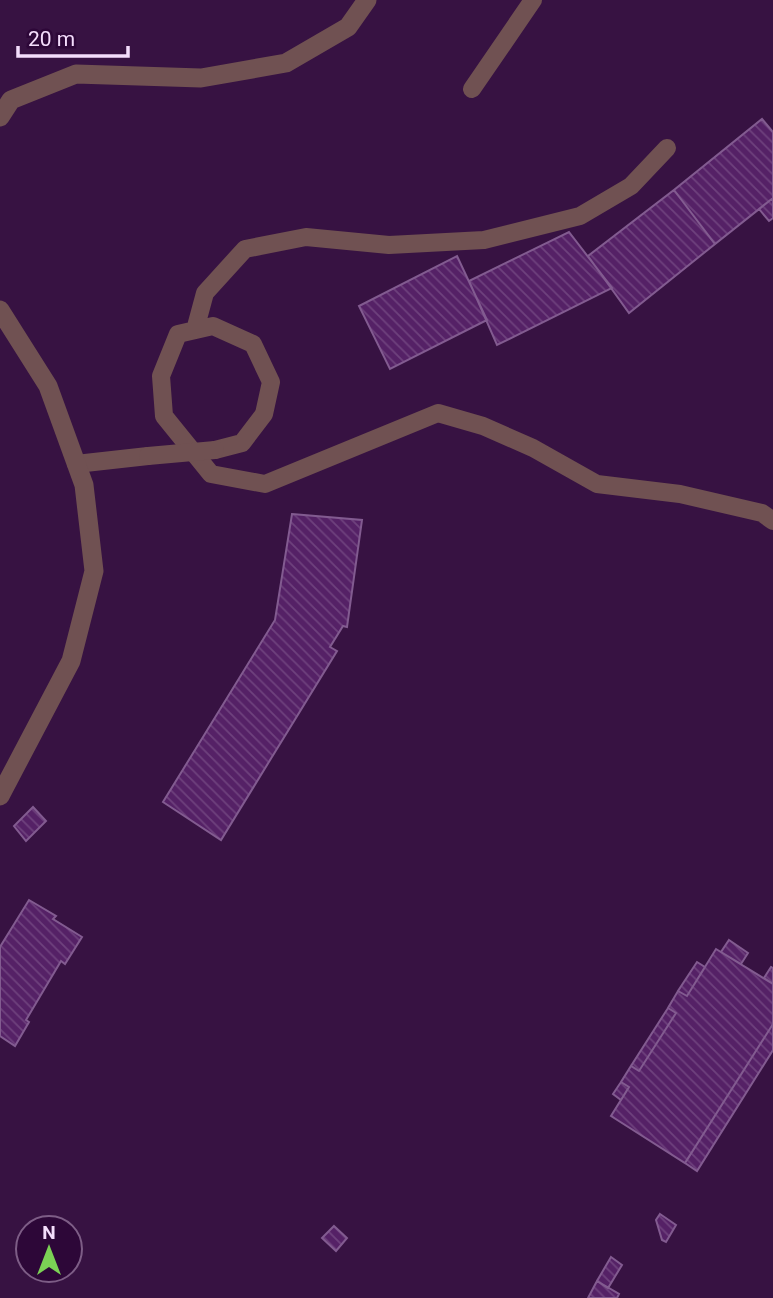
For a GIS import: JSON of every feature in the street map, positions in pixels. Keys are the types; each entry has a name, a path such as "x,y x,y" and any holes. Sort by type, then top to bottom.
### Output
{"street":[{"path":"0,117 11,100 76,74 201,78 286,63 348,27 367,0"},
{"path":"0,310 48,386 84,485 94,572 71,661 0,796"}],"lane":[{"path":"472,89 533,0"},
{"path":"195,330 205,293 245,249 306,236 389,245 484,240 580,216 631,186 667,148"},
{"path":"76,464 148,456 215,450 242,443 264,414 271,382 253,344 213,326 178,334 161,376 164,416 211,474 265,484 438,413 483,426 533,448 597,484 680,494 762,513 773,521"}],"building":[{"path":"762,119 773,132 773,198 715,244 674,190"},
{"path":"674,190 715,244 629,313 588,256"},
{"path":"773,198 773,218 769,221 759,209"},
{"path":"569,232 612,288 497,345 469,281"},
{"path":"457,256 487,320 390,369 359,306"},
{"path":"292,514 362,520 347,627 343,626 330,647 337,651 221,840 163,802 275,620"},
{"path":"33,807 46,821 26,841 14,826"},
{"path":"29,900 56,916 53,919 82,937 65,964 61,961 26,1020 29,1022 15,1046 0,1036 0,947"},
{"path":"729,940 748,953 741,964 721,952"},
{"path":"716,949 773,984 773,1024 685,1163 611,1116 629,1087 621,1082 631,1066 639,1071 676,1013 668,1008 678,991 687,996"},
{"path":"697,962 705,967 687,996 678,991"},
{"path":"771,967 773,968 773,984 764,978"},
{"path":"668,1008 676,1013 639,1071 631,1066"},
{"path":"773,1024 773,1050 697,1171 685,1163"},
{"path":"621,1082 629,1087 621,1100 613,1094"},
{"path":"660,1214 676,1225 666,1242 662,1240 656,1220"},
{"path":"334,1226 347,1238 336,1251 322,1238"},
{"path":"611,1257 622,1265 608,1288 597,1281"},
{"path":"597,1281 619,1294 617,1298 588,1298"}]}
